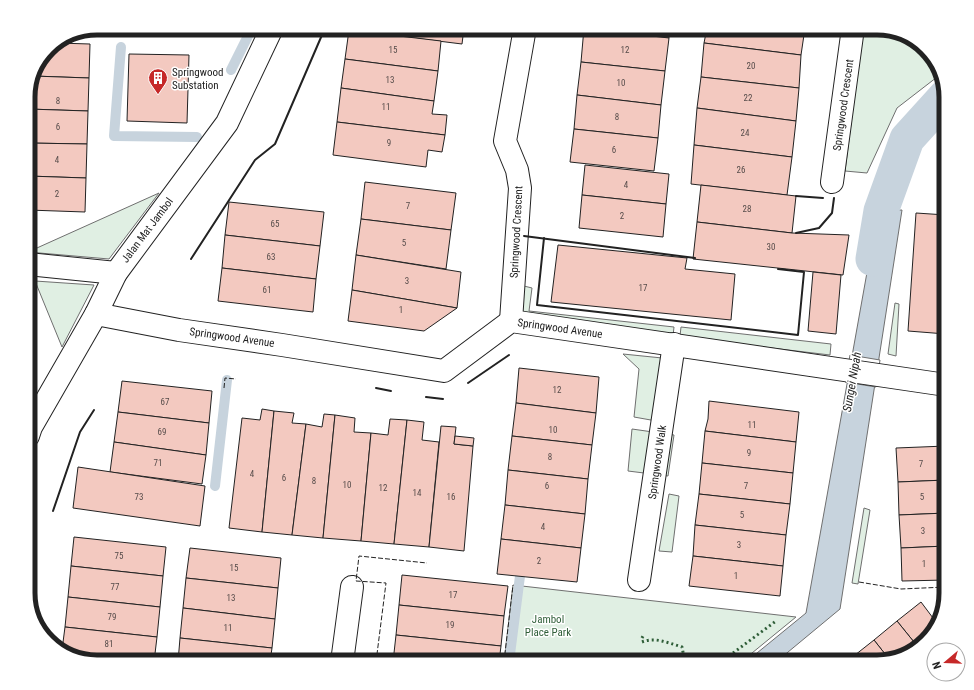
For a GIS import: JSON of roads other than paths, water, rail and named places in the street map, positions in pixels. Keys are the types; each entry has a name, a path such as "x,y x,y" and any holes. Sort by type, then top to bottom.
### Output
{"street":[{"name":"Jalan Mat Jambol","path":"35,422 96,314 116,273 227,123 269,35"},
{"name":"Springwood Crescent","path":"511,321 520,188 517,170 504,141 524,35"},
{"name":"Springwood Crescent","path":"832,182 852,35"},
{"path":"35,265 116,273"},
{"name":"Springwood Avenue","path":"96,314 179,330 282,344 444,371 511,321 833,367 939,384"},
{"name":"Springwood Walk","path":"639,580 674,344"},
{"path":"343,655 352,587"}],"water":[{"path":"902,210 840,609 784,655 755,655 806,613 878,211"}],"waterway":[{"path":"231,70 248,35"},
{"path":"121,47 114,136 197,137"},
{"name":"Sungei Nipah","path":"873,259 881,211 907,139 939,104"},
{"path":"215,486 227,380"},
{"path":"510,655 520,576"}],"place":[{"name":"Springwood Substation","path":"158,95"}],"park label":[{"name":"Jambol Place Park","path":"548,625"}]}
